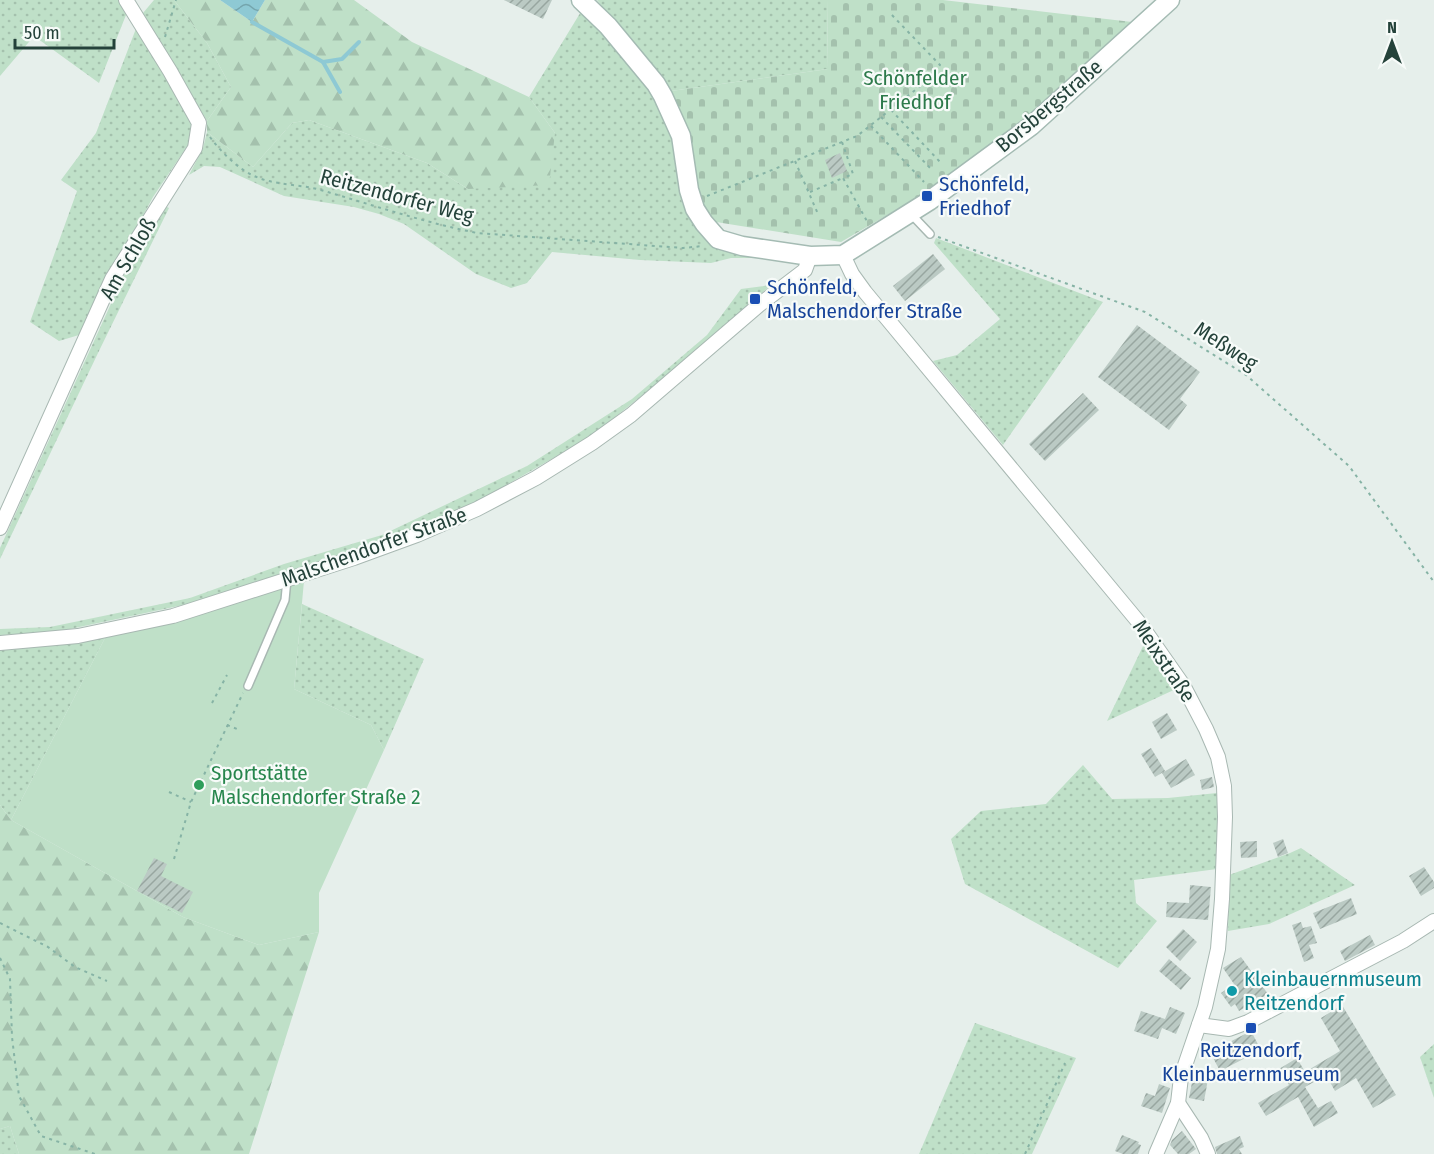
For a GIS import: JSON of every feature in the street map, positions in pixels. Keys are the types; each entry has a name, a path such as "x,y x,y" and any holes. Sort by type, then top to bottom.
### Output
{"street":[{"path":"126,0 199,123"},
{"path":"581,0 608,26 656,84 681,136 689,190 693,201 704,223 718,239"},
{"name":"Borsbergstraße","path":"718,239 742,246 810,256 843,255 911,213 1031,126 1170,0"},
{"name":"Am Schloß","path":"0,528 112,279 195,148 199,123"},
{"name":"Meixstraße","path":"843,255 852,274 866,292 1141,625 1183,685 1218,757 1225,817 1218,949 1199,1025 1181,1077 1178,1103 1156,1154"},
{"name":"Malschendorfer Straße","path":"0,643 78,636 173,616 417,535 477,509 536,478 631,415 759,305 805,270 810,256"},
{"path":"1199,1025 1229,1029 1248,1022 1403,941 1434,921"},
{"path":"1178,1103 1202,1138 1208,1154"}],"lane":[{"path":"911,213 930,234"},
{"path":"248,686 285,600 287,579"}],"path":[{"path":"160,54 176,0"},
{"path":"693,201 857,136 928,80 940,65 889,12"},
{"path":"891,110 942,164"},
{"path":"881,117 933,171"},
{"name":"Reitzendorfer Weg","path":"199,123 221,152 253,176 275,183 315,189 446,227 477,233 683,248 702,246 718,239"},
{"path":"871,126 924,182"},
{"path":"808,192 853,174 842,142"},
{"path":"795,161 818,214"},
{"path":"843,178 875,236"},
{"name":"Meßweg","path":"930,234 1145,312 1246,375 1349,466 1434,582"},
{"path":"212,703 227,675"},
{"path":"174,859 191,802 241,695 248,686"},
{"path":"227,725 237,729"},
{"path":"170,792 191,802"},
{"path":"0,923 48,947 75,967 107,981"},
{"path":"0,958 10,979 12,1037 19,1096 40,1136 95,1154"},
{"path":"1025,1154 1065,1063"}],"green space":[{"path":"0,0 118,0 128,10 99,83 34,36 0,76"},
{"path":"154,0 174,0 207,43 231,87 207,121 143,13"},
{"path":"174,0 220,0 252,22 265,0 354,0 412,42 529,97 555,133 549,185 468,189 427,163 309,120 292,123 253,167 207,132 207,121 231,87 207,43"},
{"path":"597,0 827,0 828,69 671,91"},
{"name":"Schönfelder Friedhof","path":"827,0 943,0 1132,22 1025,118 930,190 841,242 710,221 697,195 686,125 671,91 828,69"},
{"path":"582,10 658,100 673,135 682,203 696,228 724,251 767,258 731,258 711,263 640,260 552,252 527,283 511,288 476,274 404,224 379,214 354,207 284,196 220,167 204,166 189,175 203,148 207,132 253,167 292,123 309,120 427,163 468,189 555,133 529,97"},
{"path":"137,26 191,122 190,142 153,197 79,335 59,341 30,322 77,191 61,180 96,133"},
{"path":"165,206 169,208 0,559 0,548 129,264"},
{"path":"936,238 1103,302 1003,445 933,361 957,355 1000,319 934,243"},
{"path":"771,285 689,358 590,437 480,500 381,541 188,604 51,633 0,635 0,629 50,627 190,598 284,564 382,535 527,466 632,399 707,335 741,289"},
{"name":"Sportstätte Malschendorfer Straße 2","path":"304,581 294,689 371,725 384,750 319,893 319,932 259,945 183,917 11,820 105,638 196,615"},
{"path":"302,604 424,659 384,750 371,725 294,689"},
{"path":"105,638 11,820 0,805 0,648 22,648"},
{"path":"1145,642 1178,688 1107,721"},
{"path":"1083,765 1112,799 1168,798 1217,793 1217,869 1134,880 1136,903 1157,921 1118,968 965,884 951,839 981,811 1046,804"},
{"path":"0,805 11,820 183,917 259,945 319,932 249,1154 19,1154 10,1126 0,1129"},
{"path":"1301,848 1355,885 1269,924 1228,931 1229,875"},
{"path":"975,1023 1076,1058 1032,1154 919,1154"},
{"path":"1434,1044 1434,1098 1420,1057"},
{"path":"10,1126 19,1154 0,1154 0,1129"}],"water":[{"path":"220,0 265,0 252,22"}],"building":[{"path":"504,0 552,0 543,19"},
{"path":"840,153 847,171 832,178 825,160"},
{"path":"933,254 945,269 905,301 893,286"},
{"path":"1137,325 1200,372 1180,399 1187,405 1169,430 1098,377"},
{"path":"1083,393 1099,410 1045,461 1029,444"},
{"path":"1167,713 1177,730 1161,739 1152,722"},
{"path":"1151,748 1165,771 1155,777 1141,754"},
{"path":"1186,759 1195,775 1171,788 1162,773"},
{"path":"1212,777 1214,787 1202,790 1200,780"},
{"path":"1283,839 1288,853 1278,857 1273,843"},
{"path":"1257,841 1257,857 1241,858 1240,842"},
{"path":"154,858 167,864 161,876 193,892 182,913 137,891"},
{"path":"1424,867 1434,882 1434,888 1421,896 1409,876"},
{"path":"1190,885 1211,887 1208,920 1166,917 1167,902 1189,903"},
{"path":"1351,898 1357,914 1320,929 1313,913"},
{"path":"1301,922 1303,928 1311,926 1317,943 1309,945 1314,958 1304,962 1292,925"},
{"path":"1183,929 1197,942 1180,961 1166,947"},
{"path":"1370,935 1375,945 1345,961 1340,951"},
{"path":"1241,957 1268,994 1239,1011 1235,1004 1231,1007 1221,993 1234,984 1223,968"},
{"path":"1169,959 1191,978 1181,990 1159,971"},
{"path":"1342,1005 1396,1095 1373,1108 1356,1078 1335,1091 1326,1075 1305,1087 1318,1108 1331,1101 1338,1113 1314,1127 1298,1097 1266,1116 1258,1103 1289,1085 1279,1069 1297,1058 1305,1072 1340,1051 1321,1018"},
{"path":"1170,1007 1185,1013 1176,1034 1162,1028 1158,1039 1134,1031 1141,1011 1165,1019"},
{"path":"1251,1031 1261,1050 1220,1071 1210,1052"},
{"path":"1194,1072 1209,1074 1204,1101 1189,1098"},
{"path":"1159,1084 1170,1088 1162,1113 1141,1106 1146,1093 1155,1096"},
{"path":"1182,1131 1196,1149 1189,1154 1178,1154 1170,1145"},
{"path":"1122,1135 1139,1142 1138,1144 1141,1145 1138,1154 1123,1154 1115,1151"},
{"path":"1240,1136 1244,1147 1239,1149 1242,1154 1217,1154 1215,1147"}],"waterway":[{"path":"252,22 323,62 340,92"},
{"path":"323,62 342,59 359,42"}],"place":[{"name":"Schönfeld, Friedhof","path":"927,196"},
{"name":"Schönfeld, Malschendorfer Straße","path":"755,299"},
{"name":"Sportstätte Malschendorfer Straße 2","path":"199,785"},
{"name":"Kleinbauernmuseum Reitzendorf","path":"1232,991"},
{"name":"Reitzendorf, Kleinbauernmuseum","path":"1251,1028"}]}
